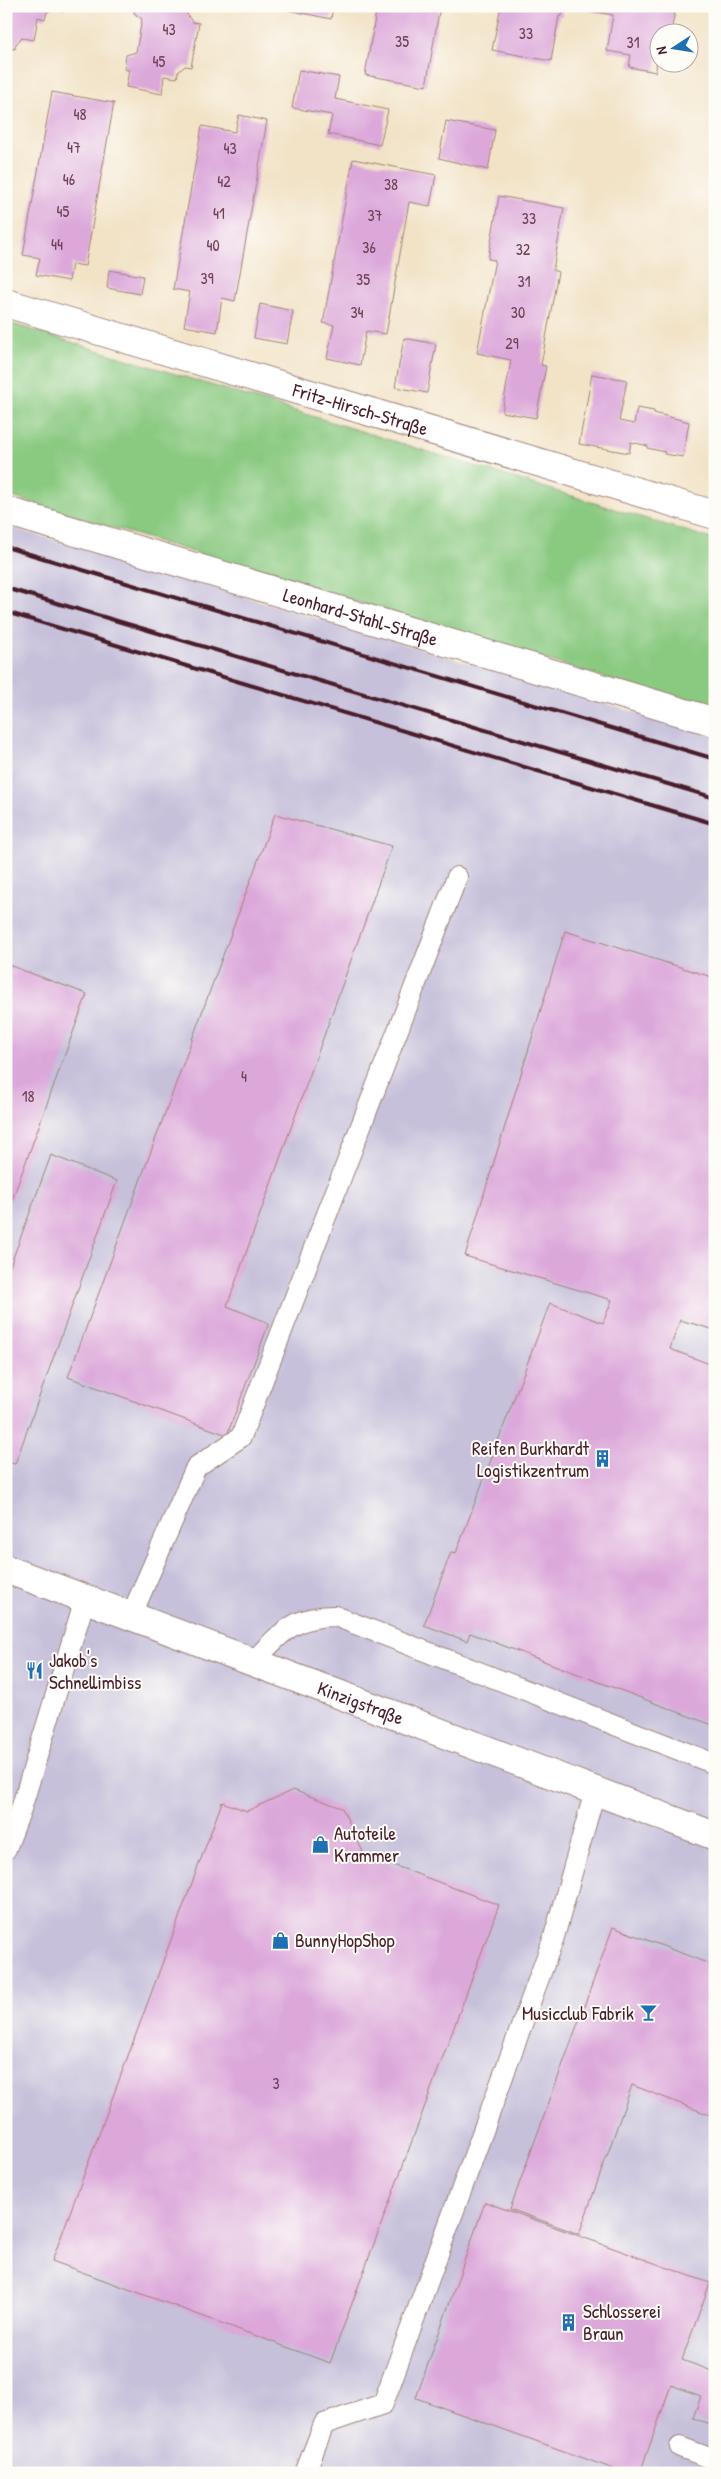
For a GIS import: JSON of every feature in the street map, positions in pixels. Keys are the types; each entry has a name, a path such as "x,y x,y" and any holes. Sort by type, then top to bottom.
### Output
{"street":[{"name":"Fritz-Hirsch-Straße","path":"6,303 715,515"},
{"name":"Leonhard-Stahl-Straße","path":"6,511 715,722"},
{"name":"Kinzigstraße","path":"6,1569 715,1836"}],"lane":[{"path":"131,1616 196,1467 240,1437 457,877"},
{"path":"6,1849 24,1799 85,1599"},
{"path":"254,1662 289,1627 314,1616 335,1616 715,1764"},
{"path":"305,2473 324,2424 383,2404 554,1937 595,1791"},
{"path":"680,2447 715,2460"}],"shaded area":[{"path":"6,526 715,736 715,2473 6,2473"}],"green space":[{"path":"6,322 715,540 715,711 6,495"}],"building":[{"path":"6,6 55,6 47,12 45,19 38,17 34,40 22,38 16,44 15,49 6,47"},
{"path":"135,6 188,8 187,14 192,22 199,23 191,67 185,66 178,72 177,78 164,76 162,94 126,87 129,70 124,69 126,55 136,52 142,19 134,13"},
{"path":"269,6 333,6 331,19"},
{"path":"377,6 440,6 426,86 365,75"},
{"path":"501,6 564,6 562,16 559,16 551,61 492,50"},
{"path":"580,6 676,6 673,22 648,22 648,71 629,67 631,55 607,51 613,15 579,9"},
{"path":"299,70 339,77 335,99 388,110 380,145 328,134 332,115 292,108"},
{"path":"52,92 114,103 85,266 72,264 69,281 36,275 40,258 23,255"},
{"path":"239,115 267,121 235,301 222,298 217,332 184,326 190,292 173,289 202,126 235,132"},
{"path":"446,121 495,130 488,170 439,158"},
{"path":"353,159 436,175 430,206 409,202 386,334 366,331 360,365 327,358 334,325 323,323"},
{"path":"499,196 564,208 553,270 558,272 541,365 546,366 536,418 502,412 511,360 477,353 495,260 488,259"},
{"path":"109,270 143,276 140,294 107,288"},
{"path":"260,304 293,311 287,344 254,338"},
{"path":"404,338 436,344 427,393 395,387"},
{"path":"592,374 627,380 619,421 634,424 637,408 654,411 654,413 689,422 683,457 664,454 665,452 631,442 629,453 579,444"},
{"path":"275,814 392,846 227,1306 269,1323 227,1435 68,1377"},
{"path":"565,931 715,978 715,1330 680,1320 670,1349 715,1366 715,1726 470,1633 467,1641 424,1625 451,1552 456,1553 550,1303 603,1323 612,1300 465,1256"},
{"path":"6,964 87,994 12,1200 6,1198"},
{"path":"51,1155 117,1181 15,1464 6,1462 6,1277"},
{"path":"293,1790 342,1808 364,1854 499,1905 330,2363 52,2261 222,1802 247,1811"},
{"name":"Musicclub Fabrik","path":"613,1927 715,1966 715,2117 632,2085 579,2234 510,2209"},
{"name":"Schlosserei Braun","path":"485,2202 710,2283 682,2360 712,2371 715,2364 715,2426 693,2418 701,2396 671,2385 640,2473 625,2473 416,2398"}],"railway":[{"path":"6,547 715,759"},
{"path":"6,588 715,798"},
{"path":"6,612 715,824"}],"place":[{"name":"Reifen Burkhardt Logistikzentrum","path":"603,1459"},
{"name":"Jakob's Schnellimbiss","path":"35,1671"},
{"name":"Autoteile Krammer","path":"320,1844"},
{"name":"BunnyHopShop","path":"281,1940"},
{"name":"Musicclub Fabrik","path":"648,2013"},
{"name":"Schlosserei Braun","path":"569,2322"}]}
